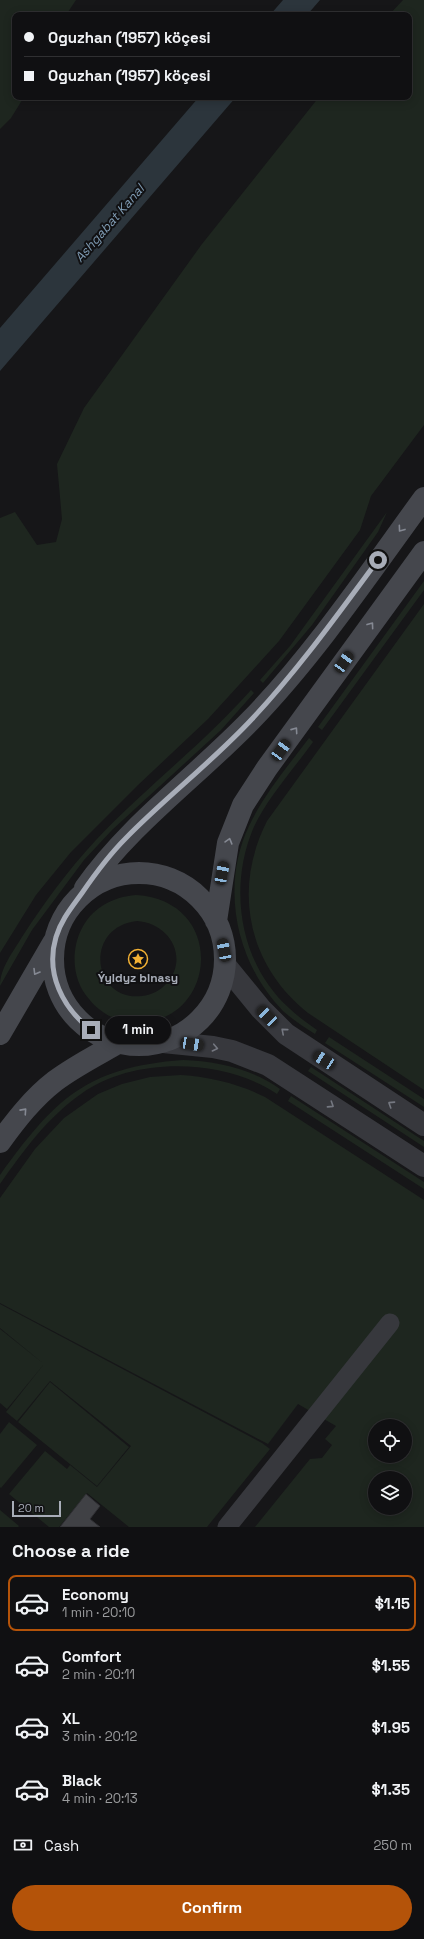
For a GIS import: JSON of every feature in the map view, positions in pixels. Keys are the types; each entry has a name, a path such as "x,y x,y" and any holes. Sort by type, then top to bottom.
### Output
{"main road":[{"path":"0,1034 55,938 68,911 100,868 125,839 251,721 275,694 333,621 424,498"},
{"path":"216,921 228,843 243,805 267,768 424,552"},
{"path":"55,938 53,968 59,990 69,1010 91,1030 118,1043 133,1045 163,1042 190,1028 210,1007 218,994 225,965 222,935 209,908 187,888 174,880 152,874 130,873 115,876 101,882 77,899"},
{"path":"0,1142 16,1120 42,1092 56,1080 118,1043"}],"street":[{"path":"225,965 261,1009 286,1034 424,1125"},
{"path":"163,1042 213,1047 232,1051 281,1072 424,1166"},
{"path":"227,1527 390,1323"}],"shaded area":[{"path":"0,0 76,0 68,12 12,12 12,100 22,100 11,118 0,129"},
{"path":"403,0 424,0 424,425 371,496 360,530 279,641 208,719 137,786 71,852 36,895 0,953 0,518 15,512 37,545 56,542 62,519 57,464 84,408 202,244 317,100 412,100 412,12 392,12"},
{"path":"387,512 378,532 312,625 263,683 260,680 290,646"},
{"path":"424,581 424,590 322,730 318,727"},
{"path":"424,604 424,1090 308,1013 288,994 271,972 259,949 252,925 249,899 250,873 256,847 267,821"},
{"path":"251,690 254,693 221,730 112,830 84,860 32,930 0,986 2,973 11,954 30,924 76,863 96,840 134,802 233,710"},
{"path":"309,738 313,742 265,806 253,829 245,852 241,876 240,900 243,924 249,948 259,970 272,990 289,1008 317,1030 315,1034 283,1011 267,992 254,970 244,947 238,923 235,899 235,874 240,849 249,826 269,791"},
{"path":"132,895 166,902 187,918 198,939 201,963 195,986 182,1006 161,1019 133,1022 120,1020 108,1015 93,1004 89,999 81,988 77,976 75,950 78,937 84,925 92,914 110,901","holes":["137,921 148,923 166,934 172,942 176,951 174,972 168,982 153,993 142,996 125,995 113,988 104,976 100,963 102,949 108,936 120,926"]},
{"path":"329,1037 424,1099 424,1107 325,1043"},
{"path":"183,1060 209,1062 234,1067 258,1076 280,1089 277,1094 255,1082 231,1073 205,1068 179,1066 152,1068 126,1073 102,1082 81,1094 57,1113 37,1135 0,1184 0,1175 19,1149 38,1126 75,1092 97,1080 121,1070 150,1064"},
{"path":"311,1067 424,1141 424,1147 308,1071"},
{"path":"181,1075 203,1077 255,1092 424,1200 424,1527 255,1527 310,1459 322,1458 332,1445 325,1439 336,1426 298,1404 268,1444 0,1303 0,1198 35,1149 64,1118 98,1094 122,1084 150,1077"},
{"path":"291,1096 424,1182 424,1189 288,1101"},
{"path":"0,1304 262,1443 270,1449 207,1527 129,1527 87,1493 59,1527 49,1527 9,1494 45,1451 67,1469 70,1465 97,1487 131,1446 50,1381 17,1421 6,1412 44,1364 0,1328"},
{"path":"0,1329 44,1364 7,1409 0,1403"},
{"path":"50,1382 129,1447 97,1486 18,1422"},
{"path":"9,1422 37,1445 1,1488 0,1434"},
{"path":"0,1510 19,1526 0,1527"}],"water":[{"path":"283,0 320,0 310,12 273,12"},
{"name":"Ashgabat Kanal","path":"196,100 233,100 0,371 0,328"}],"building":[{"path":"86,1494 100,1506 90,1519 100,1527 60,1527"}],"place":[{"name":"Ýyldyz binasy","path":"138,959"}],"route":[{"path":"91,1030 79,1021 69,1010 56,983 53,968 53,953 55,938 60,924 100,868 125,839 251,721 333,621 378,560"}]}
